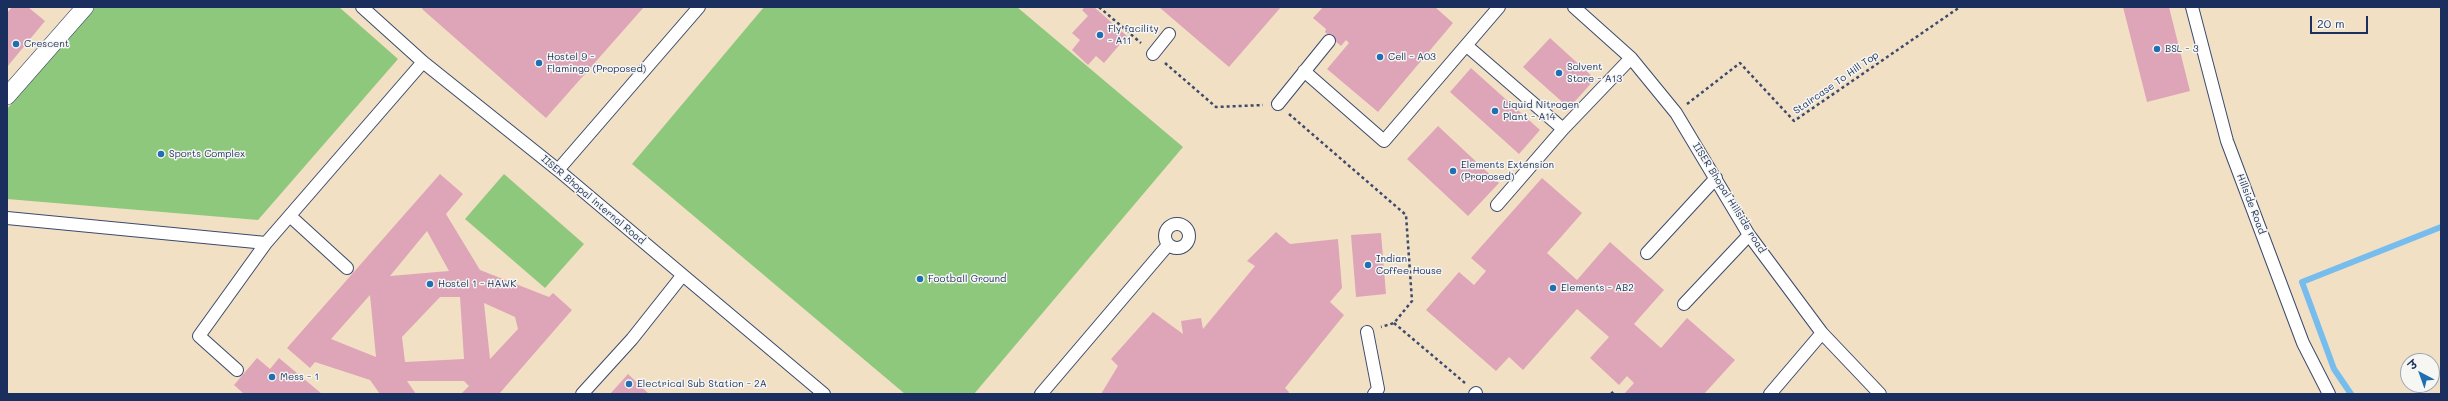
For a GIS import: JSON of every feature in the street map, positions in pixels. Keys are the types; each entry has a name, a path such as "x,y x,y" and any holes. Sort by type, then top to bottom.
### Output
{"street":[{"path":"7,96 85,7"}],"lane":[{"name":"IISER Bhopal internal Road","path":"362,7 423,62 558,170 682,276 824,394"},
{"path":"558,170 699,7"},
{"path":"1304,71 1384,141 1468,46 1499,7"},
{"name":"IISER Bhopal Hillside road","path":"1574,7 1631,58 1676,113 1749,235 1822,333 1880,394"},
{"name":"Hillside Road","path":"2192,7 2227,141 2303,343 2329,394"},
{"path":"1153,54 1169,34"},
{"path":"1278,104 1328,41"},
{"path":"1468,46 1563,129"},
{"path":"1497,204 1563,129 1631,58"},
{"path":"237,370 199,336 266,243 423,62"},
{"path":"1647,253 1716,178"},
{"path":"290,216 347,268"},
{"path":"7,218 266,243"},
{"path":"1684,304 1749,235"},
{"path":"1041,394 1168,245"},
{"path":"582,394 632,339 682,276"},
{"path":"1367,332 1378,389 1374,394"},
{"path":"1770,394 1822,333"}],"path":[{"path":"1099,7 1216,108 1278,104 1406,215 1412,301 1394,323 1476,394"},
{"name":"Staircase To Hill Top","path":"1676,113 1740,63 1794,121 1960,7"},
{"path":"1611,394 1615,390"}],"green space":[{"name":"Sports Complex","path":"94,7 339,7 398,59 258,220 7,199 7,109"},
{"name":"Football Ground","path":"764,7 1017,7 1183,147 974,394 905,394 632,164"},
{"path":"504,174 584,244 545,288 465,219"}],"building":[{"name":"Crescent","path":"12,7 28,7 45,21 7,67 7,13"},
{"name":"Hostel 9 - Flamingo (Proposed)","path":"423,7 644,7 546,118 422,9"},
{"name":"Fly facility - A11","path":"1085,7 1094,7 1127,36 1104,63 1096,56 1088,65 1072,50 1080,40 1072,33 1088,16 1082,10"},
{"path":"1159,7 1281,7 1229,67"},
{"name":"Cell - A03","path":"1323,7 1435,7 1453,23 1378,112 1327,69 1349,43 1346,40 1341,46 1325,32 1326,29 1313,18"},
{"name":"BSL - 3","path":"2123,7 2169,7 2190,91 2147,102"},
{"name":"Solvent Store - A13","path":"1550,38 1595,79 1569,108 1523,67"},
{"name":"Liquid Nitrogen Plant - A14","path":"1471,68 1540,130 1519,154 1450,92"},
{"name":"Elements Extension (Proposed)","path":"1438,126 1499,183 1468,216 1407,159"},
{"name":"Hostel 1 - HAWK","path":"440,174 463,194 446,214 480,270 549,297 553,293 572,310 499,394 461,394 469,386 464,381 407,381 416,394 380,394 370,380 315,362 310,368 287,348","holes":["427,231 449,271 390,276","370,295 376,357 331,339","440,297 460,297 464,359 405,362 402,337","484,303 515,317 518,329 490,359"]},
{"name":"Elements - AB2","path":"1542,178 1582,213 1547,253 1577,280 1610,242 1664,290 1634,324 1661,348 1687,318 1735,360 1704,394 1624,394 1634,383 1627,376 1619,385 1590,358 1609,337 1577,309 1523,370 1509,357 1496,371 1426,310 1459,272 1474,285 1486,271 1471,258"},
{"path":"1276,232 1290,244 1338,239 1342,288 1330,302 1344,315 1285,388 1289,392 1288,394 1101,394 1118,366 1111,359 1153,312 1183,334 1181,321 1201,318 1203,329 1255,266 1247,261"},
{"name":"Indian Coffee House","path":"1381,233 1386,294 1356,297 1351,235"},
{"name":"Mess - 1","path":"257,358 270,369 279,358 322,394 244,394 234,385"},
{"name":"Electrical Sub Station - 2A","path":"628,374 649,394 610,394"}],"waterway":[{"path":"2351,394 2334,369 2302,282 2441,227"}],"place":[{"name":"Fly facility - A11","path":"1100,35"},
{"name":"Crescent","path":"16,44"},
{"name":"BSL - 3","path":"2157,49"},
{"name":"Cell - A03","path":"1380,57"},
{"name":"Hostel 9 - Flamingo (Proposed)","path":"539,63"},
{"name":"Solvent Store - A13","path":"1559,73"},
{"name":"Liquid Nitrogen Plant - A14","path":"1495,111"},
{"name":"Sports Complex","path":"161,154"},
{"name":"Elements Extension (Proposed)","path":"1453,171"},
{"name":"Indian Coffee House","path":"1368,265"},
{"name":"Football Ground","path":"920,279"},
{"name":"Hostel 1 - HAWK","path":"430,284"},
{"name":"Elements - AB2","path":"1553,288"},
{"name":"Mess - 1","path":"272,377"},
{"name":"Electrical Sub Station - 2A","path":"629,384"}]}
